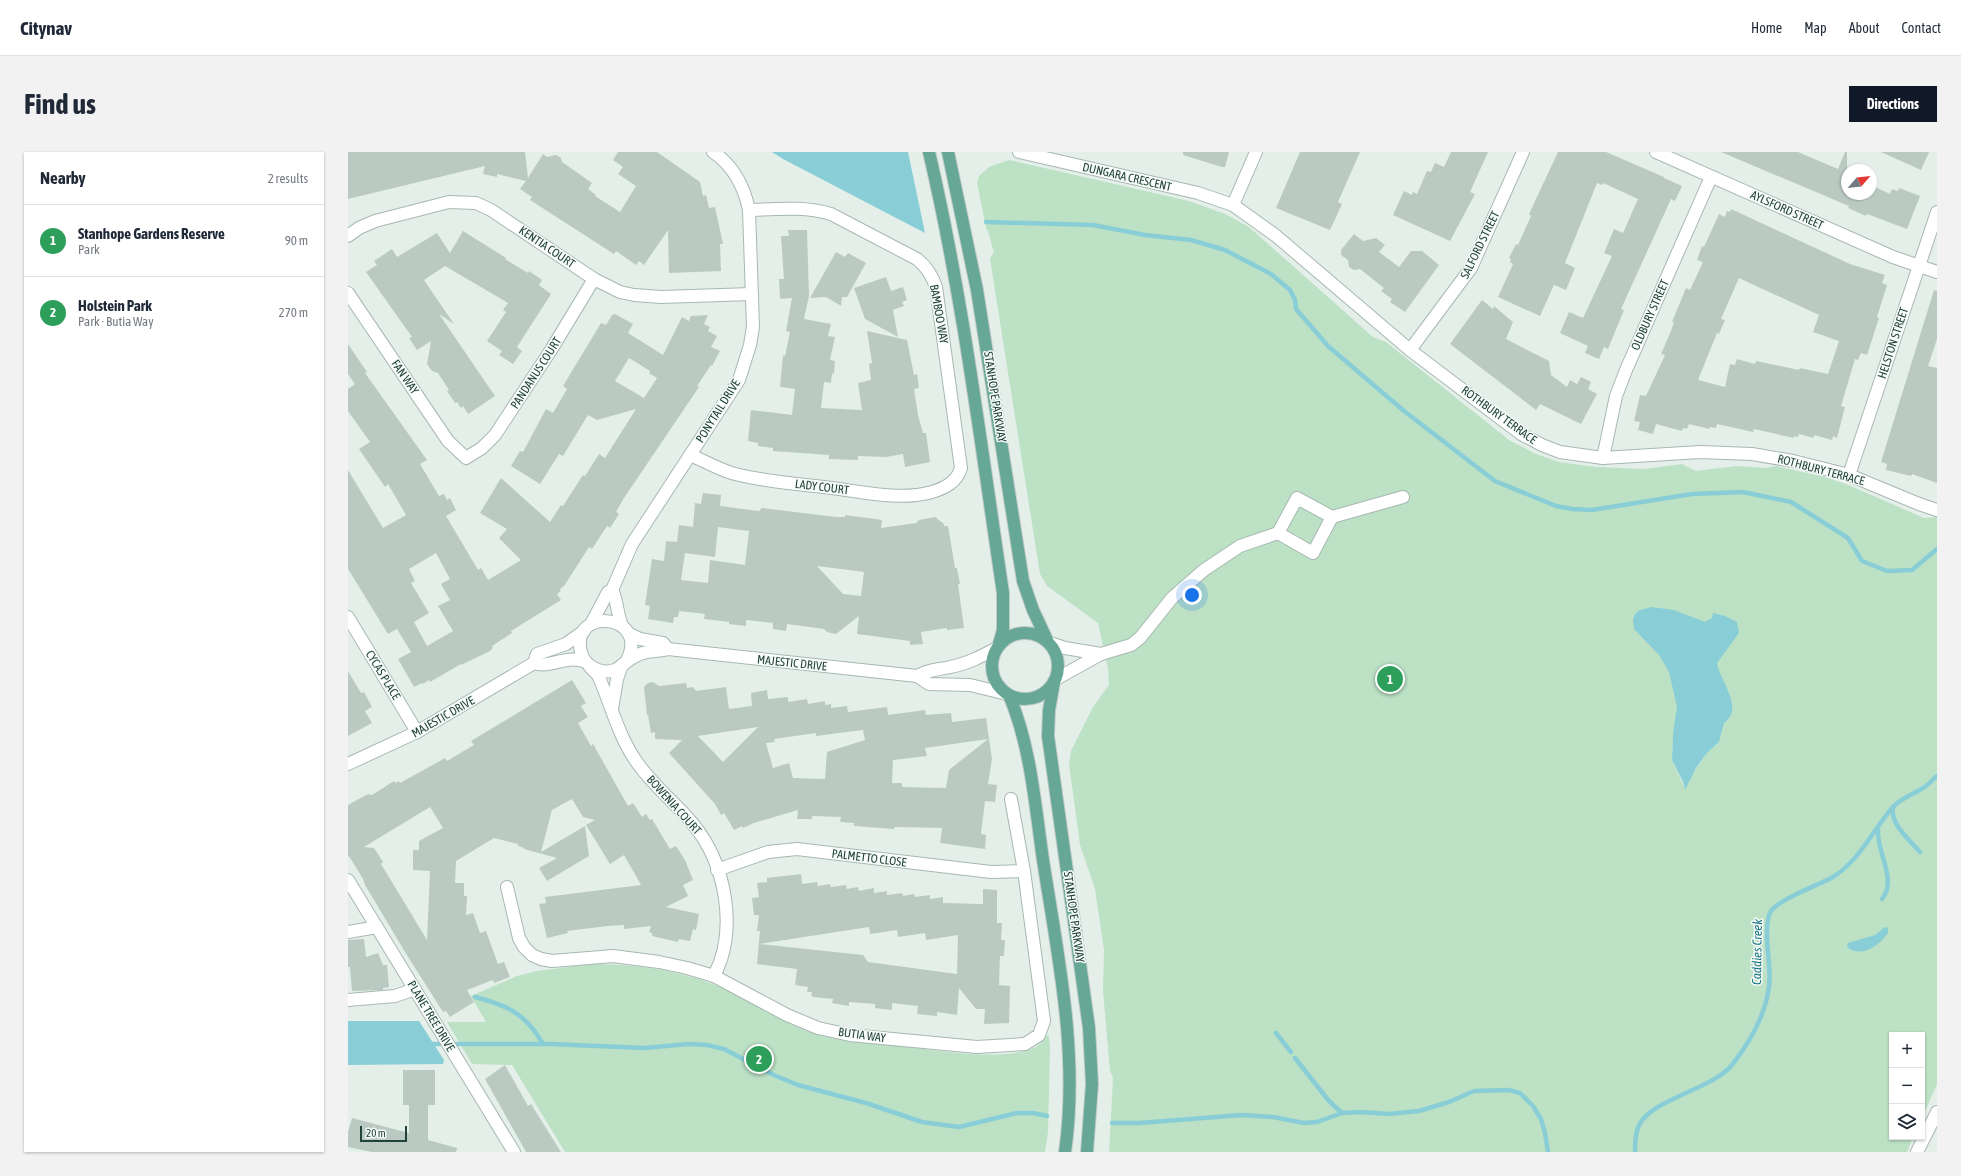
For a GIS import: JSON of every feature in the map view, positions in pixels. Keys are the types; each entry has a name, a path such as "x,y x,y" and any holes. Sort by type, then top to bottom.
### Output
{"main road":[{"name":"STANHOPE PARKWAY","path":"929,152 941,201 970,364 1004,593 1003,630 998,646"},
{"name":"STANHOPE PARKWAY","path":"948,152 977,290 1024,581 1032,610 1049,641"},
{"path":"1022,632 1040,635 1049,641 1059,660 1055,681 1038,697 1023,699 1008,694 998,685 993,673 992,664 998,646 1014,634 1022,632"},
{"name":"STANHOPE PARKWAY","path":"1055,681 1049,710 1048,736 1089,1028 1091,1110 1087,1152"},
{"name":"STANHOPE PARKWAY","path":"1008,694 1025,741 1064,1002 1069,1052 1069,1110 1065,1152"}],"street":[{"name":"PONYTAIL DRIVE","path":"588,627 608,592 612,590 632,544 739,380 745,363 753,327 749,210 746,195 733,170 724,160 713,152"},
{"name":"DUNGARA CRESCENT","path":"1019,152 1198,193 1233,205"},
{"path":"1233,205 1256,152"},
{"name":"SALFORD STREET","path":"1410,350 1471,268 1523,152"},
{"name":"AYLSFORD STREET","path":"1656,152 1893,257 1937,272"},
{"name":"OLDBURY STREET","path":"1603,458 1616,396 1711,177"},
{"name":"KENTIA COURT","path":"348,236 375,221 449,202 476,203 491,210 594,279 620,292 647,297 752,294"},
{"name":"ROTHBURY TERRACE","path":"1233,205 1275,235 1410,350 1522,434 1542,446 1560,452 1603,458 1729,452 1793,461 1849,475 1918,504 1937,510"},
{"name":"BAMBOO WAY","path":"749,210 800,208 831,214 917,259 926,266 936,287 960,459 961,468 955,480"},
{"name":"HELSTON STREET","path":"1849,475 1937,212"},
{"name":"PANDANUS COURT","path":"466,458 482,448 495,435 551,350 594,279"},
{"name":"FAN WAY","path":"348,292 448,441 466,458"},
{"name":"LADY COURT","path":"690,455 734,474 766,480 891,495 931,493 941,489 955,480"},
{"path":"1278,533 1313,553 1332,518 1403,497"},
{"path":"1055,681 1101,654 1131,645 1140,638 1172,598 1216,561 1246,543 1278,533 1297,498 1332,518"},
{"path":"534,663 543,666 571,658 606,671 615,670 624,663 631,648 625,630 617,615 615,595 612,590"},
{"name":"CYCAS PLACE","path":"348,617 417,732"},
{"path":"588,664 581,652 580,643 588,627 606,620 614,621 625,630"},
{"name":"MAJESTIC DRIVE","path":"348,764 417,732 534,663 537,654 566,644 588,627"},
{"name":"MAJESTIC DRIVE","path":"625,630 644,640 663,643 668,649"},
{"path":"1049,641 1065,648 1101,654"},
{"name":"MAJESTIC DRIVE","path":"917,676 929,669 950,667 964,663 998,646"},
{"name":"MAJESTIC DRIVE","path":"624,663 645,652 668,649 917,676 929,684 970,685 1008,694"},
{"name":"BOWENIA COURT","path":"612,709 617,679 624,663"},
{"name":"BOWENIA COURT","path":"588,664 598,675 624,742 649,779 694,825 702,837 718,870 725,904 726,935 725,950 714,976"},
{"name":"BUTIA WAY","path":"507,887 519,938 524,947 532,955 541,959 552,961 613,956 634,958 687,968 714,976 787,1015 818,1028 850,1035 977,1047 1025,1044 1039,1035 1044,1021 1024,871 1011,799"},
{"name":"PALMETTO CLOSE","path":"718,870 768,852 797,849 991,872 1024,871"},
{"name":"PLANE TREE DRIVE","path":"348,880 514,1152"},
{"path":"348,932 377,927"},
{"path":"348,1000 395,996 415,989"},
{"path":"1917,1152 1937,1112"}],"green space":[{"path":"1009,160 1189,201 1225,214 1249,227 1373,337 1386,342 1509,440 1536,454 1559,462 1596,467 1644,469 1682,464 1696,471 1736,466 1766,468 1776,466 1825,477 1846,484 1924,518 1937,517 1937,1084 1925,1111 1925,1032 1889,1032 1889,1140 1912,1140 1907,1152 1109,1152 1113,1078 1110,1071 1103,991 1104,950 1095,889 1080,845 1069,764 1071,751 1093,707 1109,685 1108,669 1098,623 1047,586 1040,574 990,259 994,251 986,228 977,183 979,176 989,167","holes":["1730,719 1724,722 1719,742 1707,753 1693,773 1685,789 1672,760 1673,733 1675,725"]},
{"path":"591,964 644,967 696,978 729,991 802,1029 822,1036 841,1040 960,1053 997,1054 1014,1053 1032,1049 1047,1035 1049,1036 1050,1049 1048,1132 1045,1152 565,1152 512,1065 472,1064 447,1022 486,1022 471,996 517,976 537,971"}],"water":[{"path":"772,152 908,152 925,233 783,159"},
{"path":"1652,607 1674,610 1705,622 1712,618 1713,613 1725,616 1737,622 1739,633 1717,663 1730,694 1732,710 1730,717 1724,723 1719,742 1707,753 1696,768 1685,790 1683,782 1672,760 1673,733 1677,707 1669,672 1659,655 1634,629 1633,620 1635,614 1640,610"},
{"path":"1885,927 1888,928 1888,933 1885,938 1870,949 1858,952 1847,947 1848,943 1875,935"},
{"path":"348,1021 419,1021 444,1060 443,1064 348,1065"}],"building":[{"path":"348,152 525,152 528,178 543,154 547,157 556,155 561,158 562,162 592,183 588,189 596,195 595,196 620,212 636,186 618,174 623,167 613,160 618,152 657,152 700,182 703,196 706,195 709,208 715,207 723,244 720,244 721,271 669,273 668,230 644,265 639,261 636,265 616,251 614,254 530,200 532,197 520,189 526,181 497,174 497,177 483,174 485,166 348,199"},
{"path":"1183,152 1229,152 1225,167 1222,167 1183,155"},
{"path":"1300,152 1360,152 1338,202 1342,204 1330,230 1276,208"},
{"path":"1451,152 1488,152 1470,192 1475,194 1450,241 1393,215 1404,191 1412,195 1413,192 1417,194 1427,171 1431,172 1435,163 1444,167"},
{"path":"1558,152 1606,152 1682,186 1675,201 1671,199 1621,309 1624,310 1608,349 1604,347 1599,359 1585,353 1588,346 1560,333 1569,312 1583,318 1612,256 1604,253 1614,229 1623,233 1638,199 1603,183 1602,185 1597,183 1565,263 1575,268 1566,290 1554,285 1540,316 1498,297 1513,264 1510,262 1511,259 1509,258 1516,244 1518,245 1531,216 1529,214"},
{"path":"1721,152 1798,152 1838,169 1845,152 1847,152 1847,164 1841,164 1841,200 1877,200 1877,188 1890,194 1892,189 1898,191 1899,188 1920,196 1907,229 1867,214 1866,216 1848,208 1849,206"},
{"path":"1881,152 1929,152 1921,170"},
{"path":"1731,209 1850,264 1885,275 1882,283 1887,285 1877,317 1879,318 1867,355 1861,353 1858,360 1855,359 1841,406 1845,407 1837,438 1833,436 1832,440 1814,435 1814,438 1799,434 1798,437 1794,436 1794,438 1754,429 1753,432 1717,424 1716,428 1710,427 1709,429 1689,424 1687,429 1683,428 1682,431 1656,424 1653,434 1638,430 1640,422 1634,421 1640,395 1646,396 1665,355 1661,354 1674,322 1672,322 1686,288 1690,290 1703,262 1697,260 1702,246 1704,247 1719,214 1725,217 1727,211 1730,212","holes":["1739,278 1819,315 1813,332 1839,341 1828,374 1800,368 1799,370 1756,361 1755,364 1737,359 1735,365 1730,364 1725,387 1698,380 1717,333 1719,334 1725,320 1721,319"]},
{"path":"788,230 807,230 809,296 804,319 831,324 828,336 835,337 830,360 835,361 834,374 832,373 831,383 824,382 821,408 862,410 858,383 871,380 869,364 872,363 867,331 907,340 914,375 917,374 919,388 914,389 918,415 923,433 926,433 930,462 905,467 903,454 886,457 858,456 858,460 829,459 829,455 773,451 773,448 758,446 758,443 748,441 751,410 792,415 795,389 780,387 783,355 785,356 790,332 786,331 792,298 780,299 779,279 784,279 781,236 789,236"},
{"path":"463,231 506,258 505,259 528,273 529,271 542,280 539,285 551,294 517,347 522,351 513,364 499,355 502,351 487,341 506,312 503,310 508,303 445,266 424,280 454,324 439,314 495,396 468,414 463,406 461,408 457,402 455,403 438,373 432,371 427,364 431,341 417,350 409,338 412,337 366,272 377,265 374,261 392,249 397,257 437,233 450,253"},
{"path":"1354,234 1363,241 1376,238 1385,245 1379,252 1399,267 1411,251 1422,251 1439,265 1405,312 1390,302 1392,299 1381,291 1384,288 1360,269 1354,270 1349,267 1348,260 1341,255 1341,250"},
{"path":"836,252 845,257 848,253 866,263 847,297 842,297 841,306 826,297 810,298"},
{"path":"886,277 891,291 903,287 907,300 902,302 904,306 893,310 898,337 865,319 854,288"},
{"path":"1934,290 1937,291 1937,339 1928,366 1937,368 1937,483 1912,474 1911,476 1886,470 1887,464 1881,462"},
{"path":"1482,300 1493,309 1494,306 1513,322 1506,339 1549,361 1551,375 1567,387 1570,380 1577,384 1581,377 1591,382 1588,389 1597,394 1581,424 1540,404 1536,410 1450,344"},
{"path":"615,314 633,324 628,333 663,355 682,317 689,321 691,316 708,315 704,324 710,327 708,331 717,336 711,347 720,351 712,366 711,365 697,386 699,387 624,498 616,512 619,514 610,528 607,526 592,549 589,547 564,586 560,589 561,591 557,594 561,600 511,631 512,633 492,646 493,648 490,651 461,664 430,682 429,680 414,687 398,659 411,652 397,629 388,634 348,569 348,470 383,528 406,515 388,484 385,487 359,449 370,442 348,411 348,389 355,384 348,374 348,344 367,372 365,373 427,460 420,464 439,496 444,494 447,500 450,498 456,510 446,516 478,570 481,568 488,580 521,560 499,538 507,529 480,513 501,478 550,522 561,505 563,506 583,475 585,476 599,454 605,458 636,409 597,420 588,415 563,456 559,454 540,484 511,466 520,451 523,452 546,409 553,413 567,389 563,386 601,323 606,325 612,315","holes":["629,358 650,371 649,373 657,378 644,398 615,381","436,553 450,579 441,584 450,600 438,606 453,631 427,646 414,622 429,613 411,583 415,581 409,569"]},
{"path":"703,493 721,495 720,506 759,511 762,508 836,517 845,517 845,515 875,519 882,520 881,528 916,523 919,520 935,517 944,524 944,526 948,526 955,568 957,568 960,584 958,584 964,628 947,630 947,628 921,632 923,644 910,645 910,641 857,634 859,616 836,634 827,632 824,629 787,624 786,631 773,629 773,623 746,620 746,626 729,624 729,622 704,619 705,614 679,611 678,617 674,617 673,623 648,619 650,606 645,605 652,559 664,561 666,541 677,542 679,525 693,527 695,503 701,504","holes":["718,527 749,531 745,565 710,560 708,583 681,580 685,553 715,557","817,566 864,572 861,596 843,594"]},
{"path":"348,671 361,693 364,692 372,707 365,711 372,723 348,736"},
{"path":"572,680 586,703 581,706 588,717 578,723 591,746 593,744 628,806 633,803 642,817 646,814 650,820 652,819 670,849 676,846 685,860 693,880 683,885 688,896 666,907 699,914 696,930 693,929 690,941 679,939 678,942 652,936 652,933 649,932 651,926 624,929 624,925 567,931 568,933 547,938 539,904 546,903 545,897 641,885 624,855 610,864 586,825 595,820 583,817 572,799 552,810 541,852 585,826 589,856 547,881 539,868 557,858 524,849 518,846 518,844 494,838 456,861 455,883 464,883 464,896 467,896 466,915 473,913 480,933 486,931 498,964 504,962 510,977 494,983 493,980 467,990 474,1002 450,1017 446,1011 443,1012 405,952 349,856 348,857 348,805 368,794 372,795 394,781 395,783 399,781 400,783 445,758 447,761 474,745 471,741","holes":["430,807 443,828 419,841 419,850 413,850 413,870 430,871 427,940 381,864 383,862 374,848 364,847"]},
{"path":"653,682 659,686 686,683 687,688 693,687 696,691 726,687 729,709 752,706 751,693 767,690 768,699 788,697 788,702 807,699 808,704 825,701 825,705 831,704 831,708 847,706 848,712 887,707 888,715 925,710 926,715 951,713 952,722 986,718 992,759 988,784 997,785 995,802 985,801 981,834 986,835 985,849 940,843 942,828 895,827 894,829 854,826 854,823 840,822 841,817 812,816 812,819 797,819 798,810 754,823 743,828 742,826 734,830 724,813 721,815 715,804 669,753 682,740 655,739 655,732 651,733 647,715 644,687 648,683","holes":["758,727 723,762 698,736","863,730 865,740 827,752 825,779 793,778 789,763 773,768 766,743 775,742 774,739 816,733 816,736","988,739 949,770 946,788 902,787 902,783 892,783 893,760 927,756 925,748"]},
{"path":"801,874 802,884 817,882 818,886 830,884 831,887 846,885 847,889 858,887 859,891 874,888 874,893 887,891 887,895 902,893 903,896 914,894 915,897 930,895 930,899 943,897 943,903 983,904 983,889 997,890 997,923 1002,923 1001,940 1005,940 1004,956 1000,956 999,985 1010,986 1009,1023 984,1024 985,1009 976,1009 959,988 957,1015 937,1012 937,1016 917,1014 918,1006 892,1003 892,1010 875,1008 875,1004 849,1002 849,1006 832,1003 833,999 813,997 811,995 812,992 807,992 808,987 795,985 797,969 757,964 760,931 757,931 759,915 754,915 752,898 759,897 757,883 767,882 767,878","holes":["869,927 870,934 897,930 898,937 925,933 926,940 958,935 957,974 868,962 863,955 759,944"]},
{"path":"364,939 366,957 378,953 383,965 387,965 389,987 383,988 383,990 352,991 350,967 348,967 348,940"},
{"path":"505,1065 528,1106 531,1104 561,1152 526,1152 485,1079"},
{"path":"403,1070 435,1070 435,1105 428,1105 428,1140 457,1148 456,1152 372,1152 348,1147 348,1132 352,1118 409,1133 409,1105 403,1105"}],"waterway":[{"path":"986,222 1093,225 1145,235 1191,240 1225,250 1271,274 1290,290 1295,300 1296,309 1328,346 1404,411 1495,481 1556,506 1572,509 1592,510 1692,494 1743,492 1791,502 1848,538 1862,561 1887,571 1912,570 1937,549"},
{"name":"Caddies Creek","path":"1635,1152 1638,1128 1646,1116 1656,1108 1698,1088 1723,1073 1732,1065 1751,1038 1764,1009 1769,987 1770,978 1767,924 1772,910 1778,904 1833,877 1842,870 1858,854 1893,807 1900,801 1922,789 1937,776"},
{"path":"1893,807 1893,814 1898,826 1920,852"},
{"path":"1878,828 1878,838 1888,883 1882,899"},
{"path":"475,997 506,1007 515,1012 530,1025 543,1044"},
{"path":"1276,1033 1291,1052"},
{"path":"428,1044 551,1044 644,1048 689,1044 707,1045 724,1049 776,1076 798,1085 866,1103 922,1122 959,1127 1017,1113 1033,1113 1047,1116"},
{"path":"1295,1058 1329,1101 1342,1113"},
{"path":"1112,1123 1139,1123 1242,1115 1273,1117 1304,1123 1317,1122 1342,1113 1360,1112 1389,1114 1419,1111 1449,1102 1474,1091 1509,1090 1520,1093 1533,1106 1541,1119 1548,1152"}],"place":[{"name":"Stanhope Gardens Reserve","path":"1390,679"},
{"name":"Holstein Park","path":"759,1059"}]}
